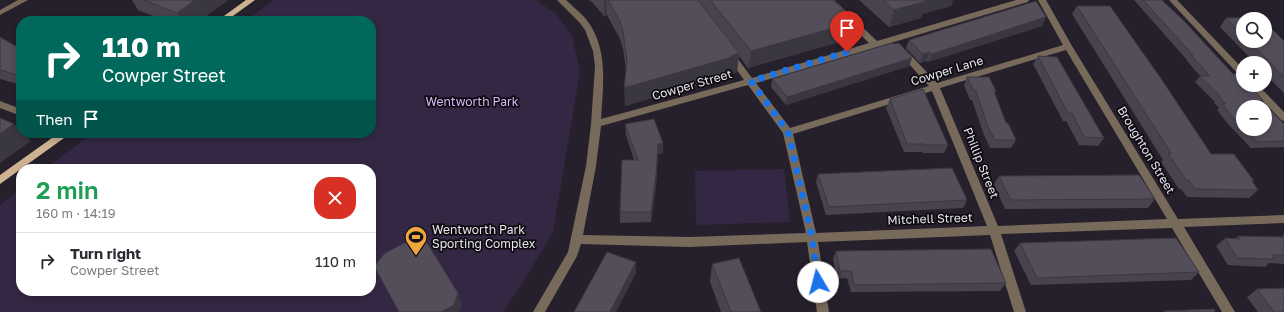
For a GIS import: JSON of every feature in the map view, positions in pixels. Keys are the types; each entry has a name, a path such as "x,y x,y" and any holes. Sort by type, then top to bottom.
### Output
{"main road":[{"path":"228,16 251,0"},
{"path":"22,164 59,138"},
{"path":"0,180 16,169"}],"street":[{"path":"0,13 24,0"},
{"path":"539,312 569,260 578,239 591,166 596,124 599,66 597,51 589,30 583,21 561,0"},
{"path":"829,0 875,44"},
{"name":"Cowper Street","path":"596,124 751,81 1025,0"},
{"name":"Broughton Street","path":"1042,0 1068,46 1229,312"},
{"path":"1173,0 1236,67"},
{"name":"Phillip Street","path":"891,39 936,87 994,230 1020,312"},
{"name":"Cowper Lane","path":"788,132 1068,46"},
{"path":"726,49 788,132 812,237 823,312"},
{"path":"1260,92 1284,118"},
{"path":"0,104 16,111"},
{"name":"Mitchell Street","path":"578,239 689,242 1284,219"}],"green space":[{"name":"Wentworth Park","path":"274,0 536,0 556,14 572,35 580,72 553,232 524,281 503,312 0,312 0,205 16,192 16,296 376,296 376,164 52,164 86,138 376,138 376,16 252,16"},
{"path":"784,169 790,222 696,225 695,171"}],"building":[{"path":"144,0 195,0 177,13"},
{"path":"608,0 698,0 739,53 731,56 732,57 624,88 627,61 623,31 620,21"},
{"path":"710,0 833,0 855,22 751,51"},
{"path":"883,0 925,0 927,1 894,10"},
{"path":"1143,0 1162,0 1185,22 1233,74 1236,73 1236,92 1256,92 1263,100 1236,100 1236,121 1222,104 1226,104 1219,97 1220,96 1200,76 1210,76 1191,55 1193,55"},
{"path":"1036,1 1046,17 932,54 930,52 923,54 909,40"},
{"path":"1077,6 1110,6 1162,80 1211,154 1234,154 1254,181 1252,181 1258,190 1195,189 1189,180 1186,180 1168,153 1171,153"},
{"path":"1226,18 1236,18 1236,28"},
{"path":"1272,29 1284,41 1284,77 1272,65 1272,56 1264,56 1256,48 1272,48"},
{"path":"0,37 16,46 16,75 0,70"},
{"path":"892,43 899,43 912,58 787,97 772,79"},
{"path":"1038,56 1057,57 1104,138 1084,137 1072,113 1068,113"},
{"path":"967,77 989,77 996,91 994,91 1006,123 1008,123 1016,140 995,140 988,127 976,91 974,91"},
{"path":"923,89 948,145 907,144 890,99"},
{"path":"1272,111 1284,124 1284,141 1257,142 1251,136 1272,136"},
{"path":"0,118 14,124 0,134"},
{"path":"654,119 663,143 658,144 651,212 620,212 622,160 638,160 625,124"},
{"path":"952,168 967,200 829,207 818,174"},
{"path":"1139,175 1155,199 1011,200 999,176"},
{"path":"1238,236 1284,237 1284,255 1272,255 1274,259 1237,258 1225,238 1240,239"},
{"path":"1176,238 1199,272 1037,278 1020,243"},
{"path":"412,239 426,241 458,293 454,305 441,312 399,312 376,270 376,264 385,253"},
{"path":"991,249 1006,283 854,285 851,271 840,271 836,251"},
{"path":"607,252 636,262 610,312 574,312"},
{"path":"739,258 761,312 731,312 712,264"},
{"path":"1284,288 1284,312 1274,312 1257,289"},
{"path":"1214,309 1215,312 1164,312 1164,311"}],"place":[{"name":"Wentworth Park Sporting Complex","path":"416,256"}],"route":[{"path":"818,282 812,237 788,132 751,81 847,52"}]}
